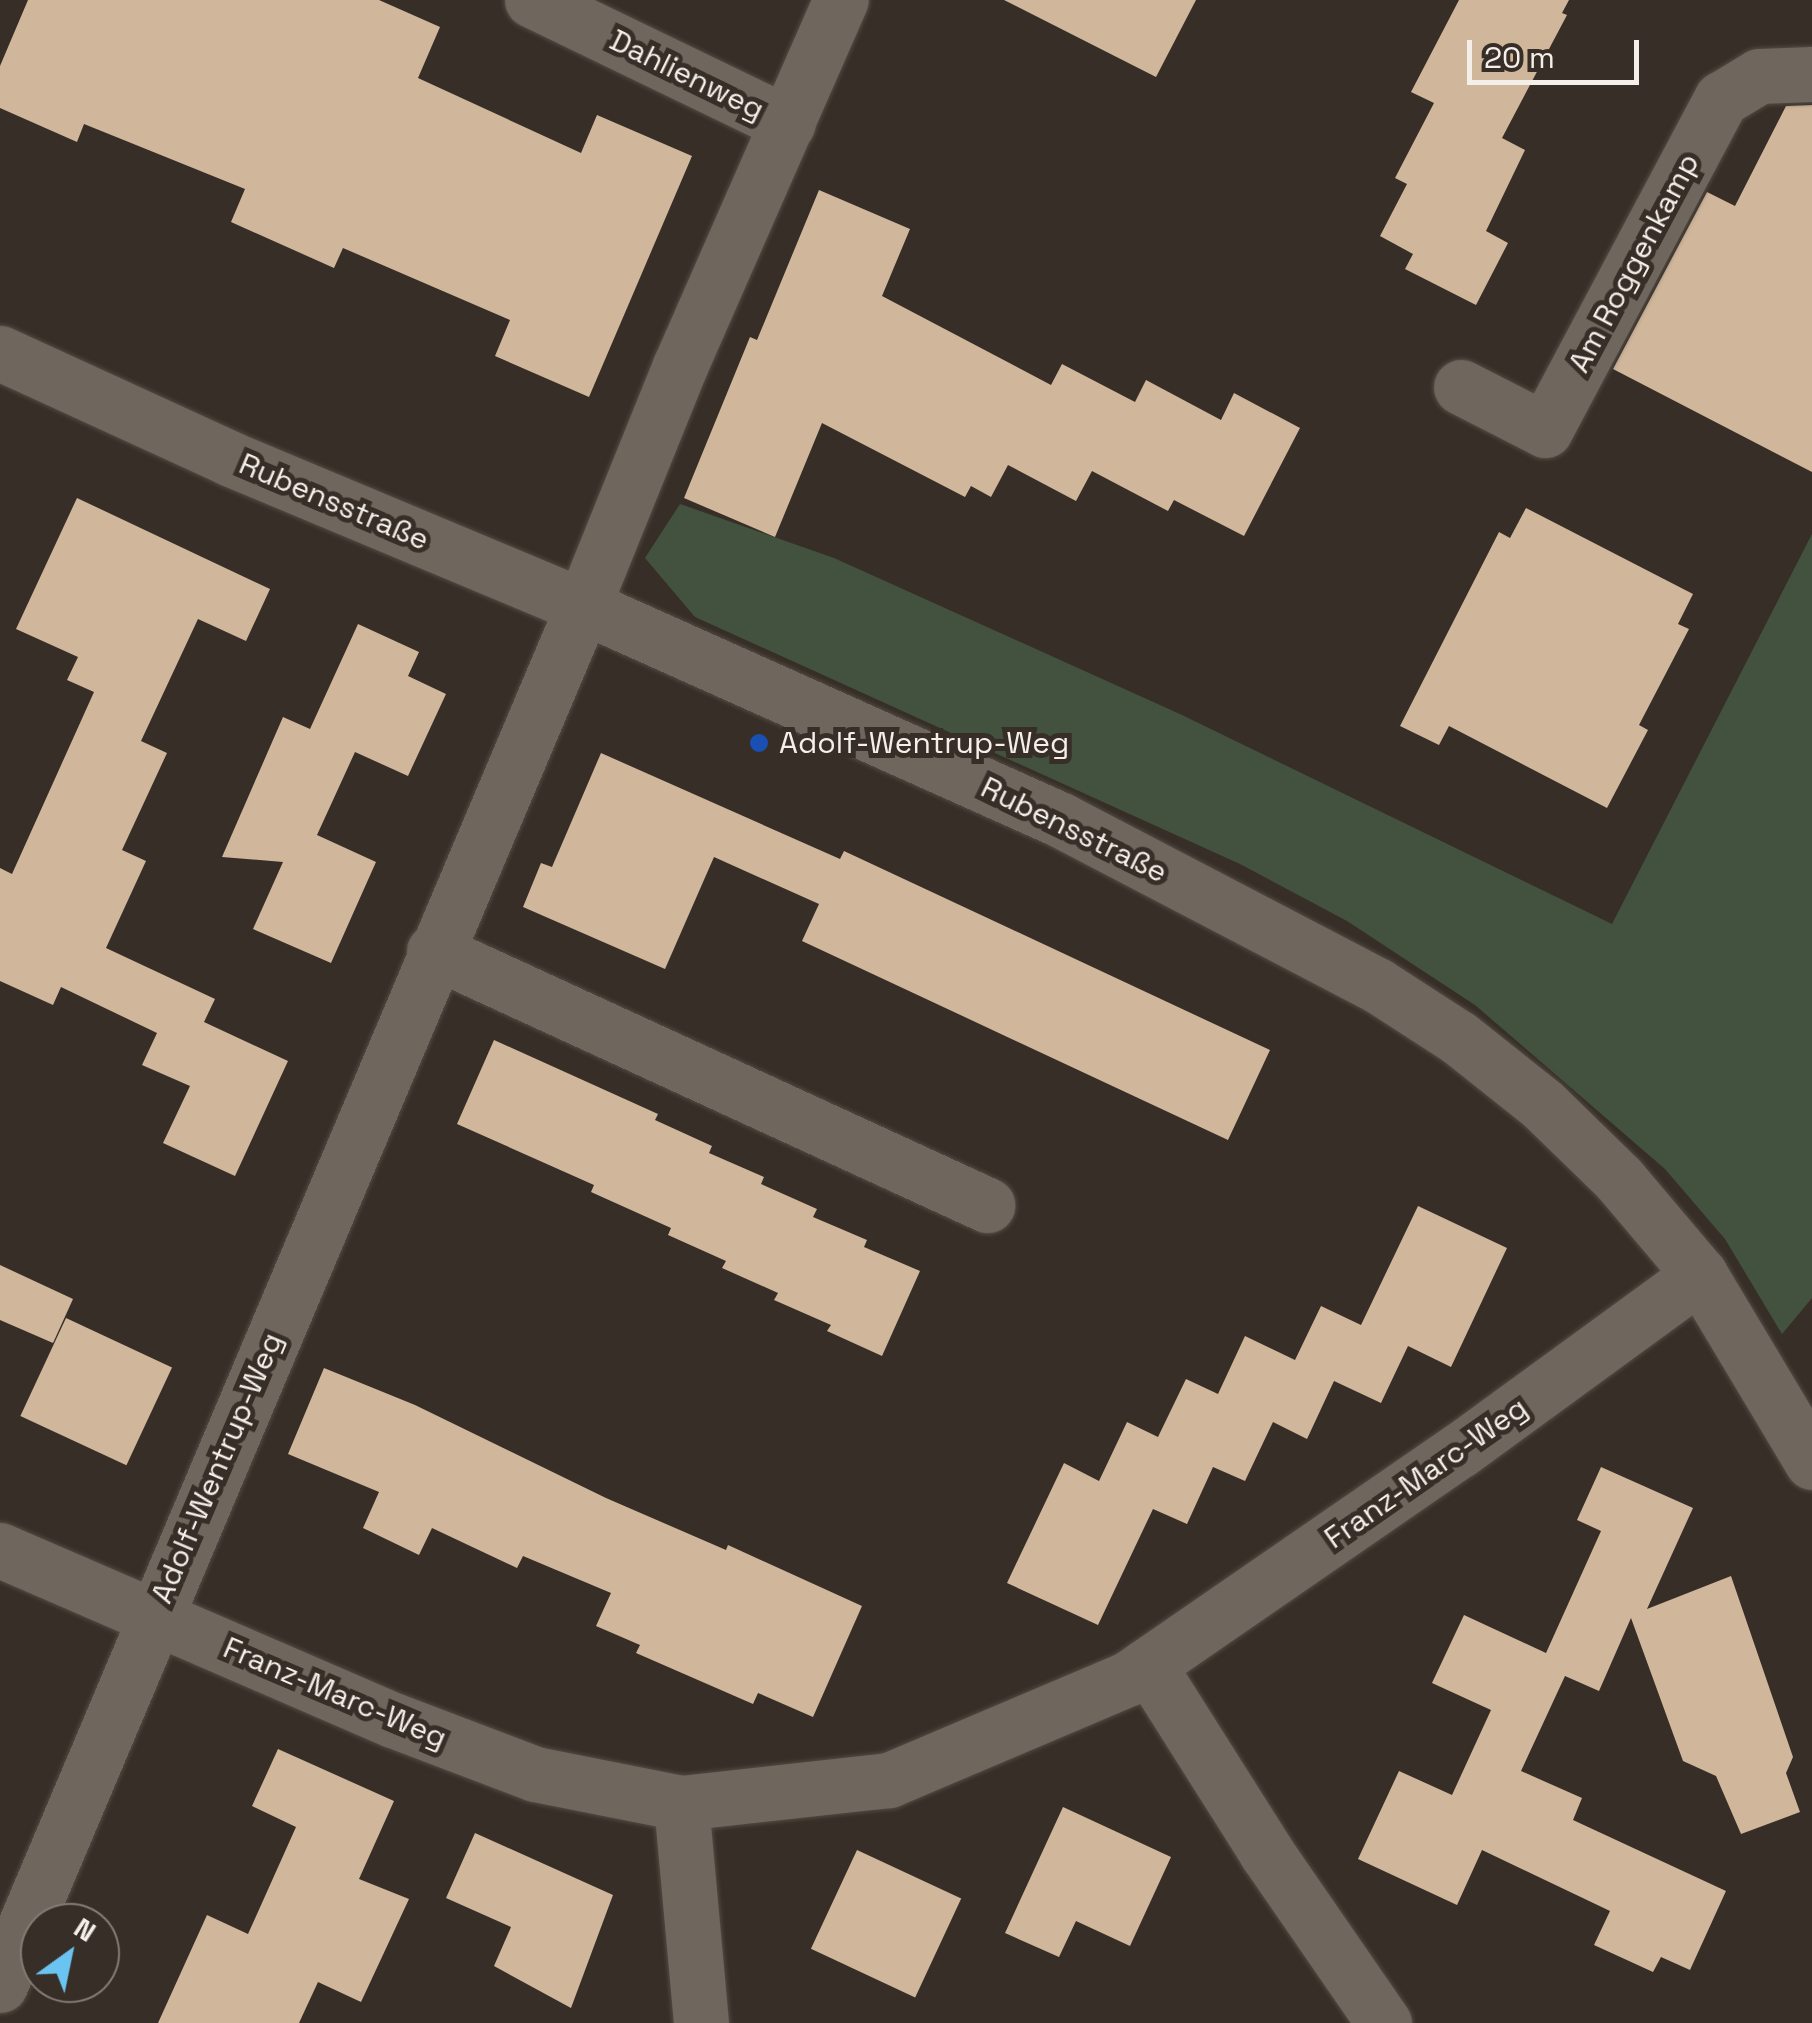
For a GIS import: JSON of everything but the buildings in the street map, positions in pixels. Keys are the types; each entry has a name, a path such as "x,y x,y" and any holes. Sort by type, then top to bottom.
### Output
{"street":[{"name":"Dahlienweg","path":"532,0 788,124"},
{"name":"Adolf-Wentrup-Weg","path":"0,1985 583,606 680,366 841,0"},
{"name":"Am Roggenkamp","path":"1461,387 1545,430 1721,99 1759,76 1812,74"},
{"name":"Rubensstraße","path":"0,353 231,459 583,606 1061,820 1376,985 1460,1038 1542,1104 1620,1179 1700,1276 1812,1462"},
{"path":"434,951 987,1204"},
{"name":"Franz-Marc-Weg","path":"0,1550 393,1720 534,1774 681,1803 890,1780 1111,1686 1148,1665 1460,1450 1700,1276"},
{"path":"1148,1665 1266,1852 1384,2023"},
{"path":"681,1803 701,2023"}],"green space":[{"path":"680,504 834,558 1182,715 1612,924 1812,534 1812,1298 1782,1334 1725,1239 1665,1169 1475,1005 1347,921 1240,864 695,617 645,558"}],"place":[{"name":"Adolf-Wentrup-Weg","path":"759,743"}]}
